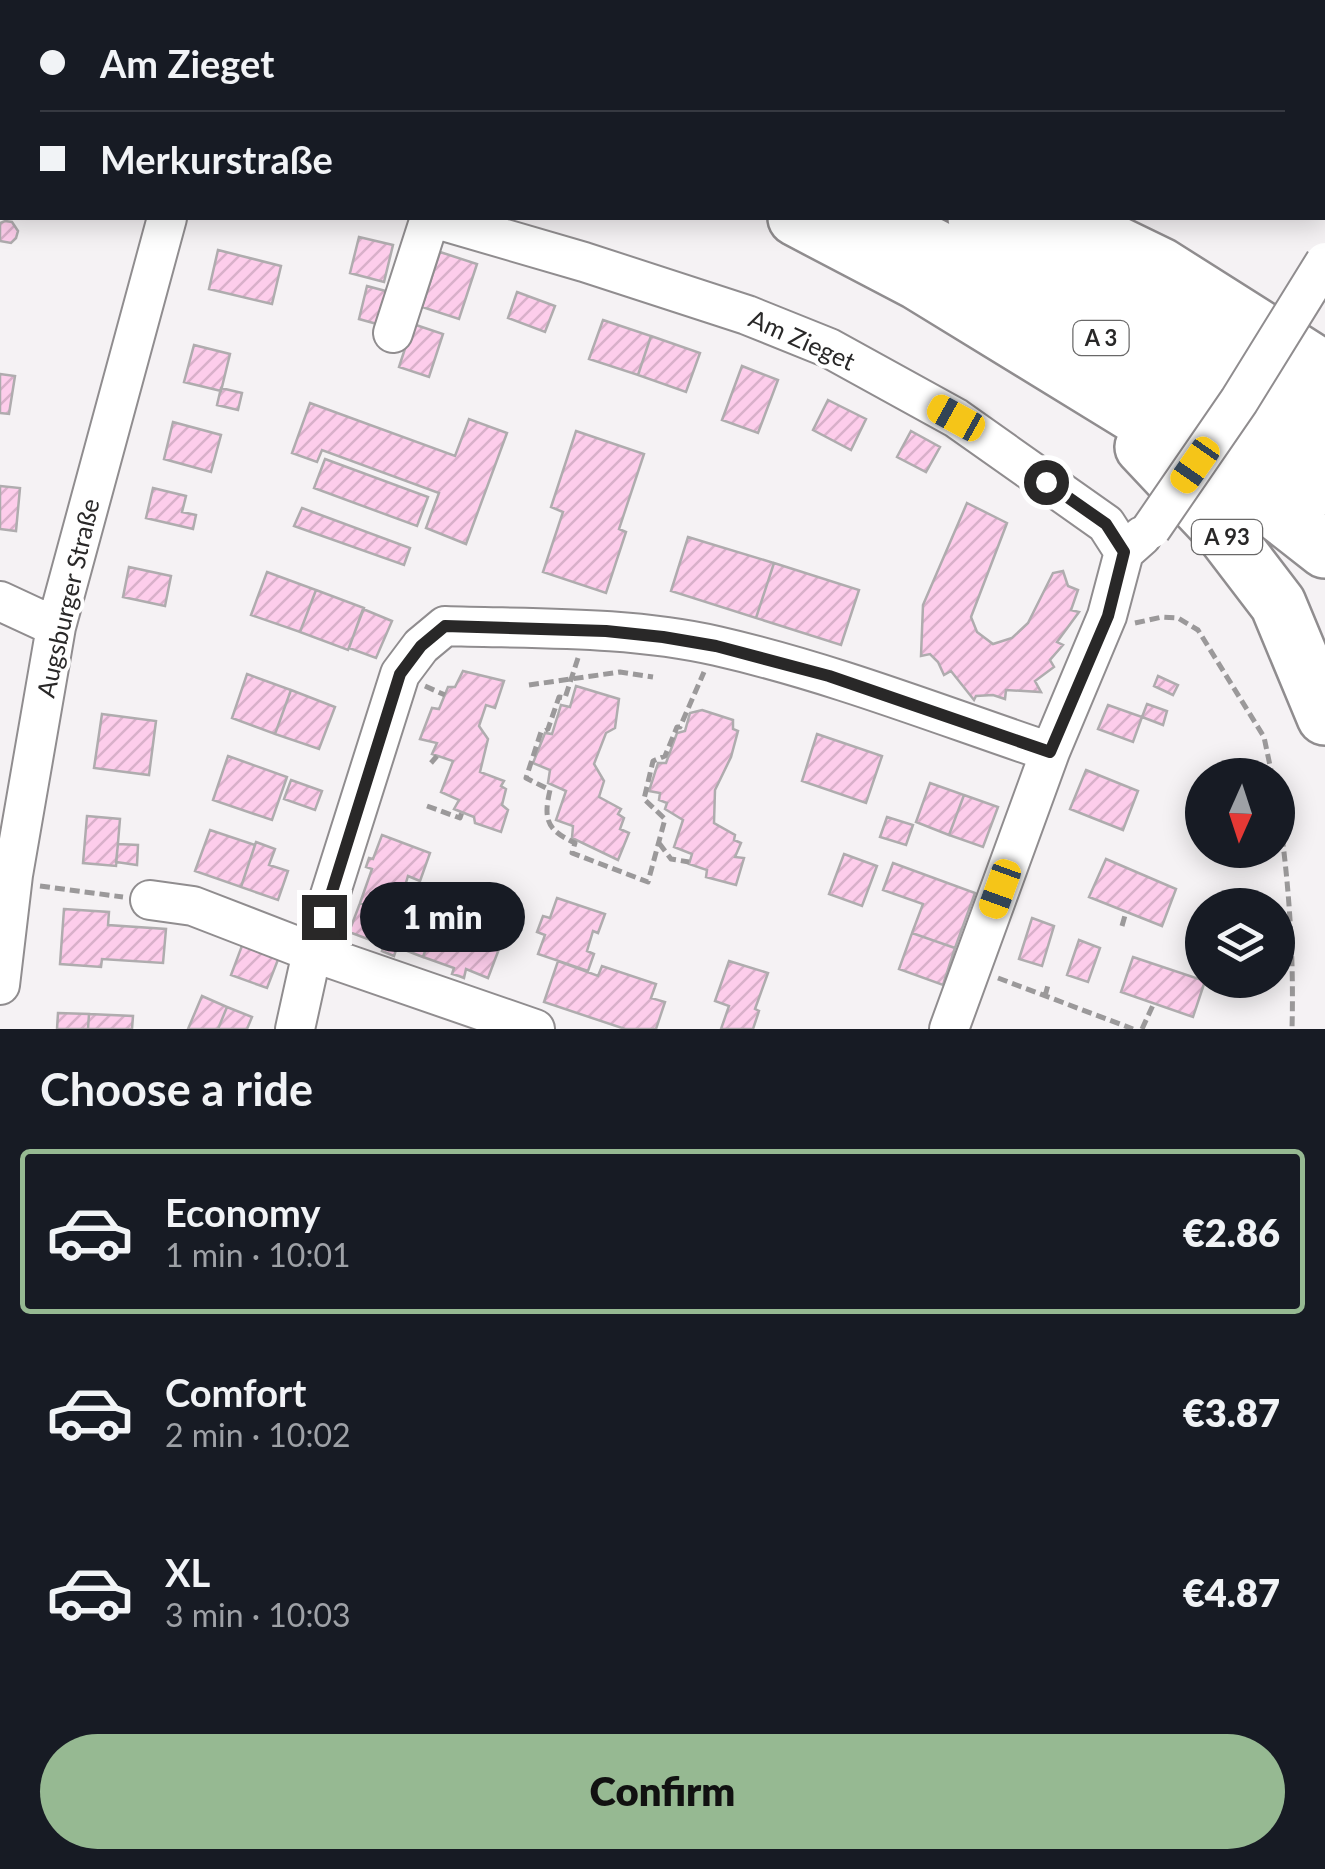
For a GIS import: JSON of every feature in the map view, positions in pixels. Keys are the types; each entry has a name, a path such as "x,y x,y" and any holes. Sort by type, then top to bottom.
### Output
{"highway":[{"path":"800,220 918,282 1161,431 1325,550"},
{"name":"A 3","path":"866,220 930,245 1073,319 1325,488"},
{"name":"A 3","path":"980,220 1240,363 1325,425"},
{"path":"1066,220 1161,266 1325,370"},
{"path":"1096,220 1325,322"},
{"name":"A 93","path":"1086,386 1224,532 1278,604 1325,718"}],"street":[{"name":"Augsburger Straße","path":"0,985 13,875 56,627 166,220"},
{"path":"393,333 430,220"},
{"name":"Am Zieget","path":"438,220 747,315 829,348 956,418 1106,524 1137,540"},
{"path":"950,1029 1050,752 1137,540 1239,401 1325,262"},
{"path":"0,601 56,627"},
{"path":"0,626 56,627"},
{"path":"295,1029 312,952 400,674 421,646 445,626 606,631 716,646 829,676 1050,752"},
{"path":"150,900 193,906 312,952 535,1029"}],"path":[{"path":"1108,616 1137,624 1162,617 1178,618 1198,630 1264,737 1268,758"},
{"path":"586,632 565,702 559,696 548,728 540,732 526,778 551,787 545,813 555,834 576,842 572,854 648,882 667,815 644,798 653,762 665,756 677,727 680,730 716,646"},
{"path":"529,685 620,672 653,677"},
{"path":"431,763 437,756"},
{"path":"426,806 460,818 462,812"},
{"path":"659,843 671,859 690,862"},
{"path":"1286,868 1294,960 1292,1029"},
{"path":"56,888 150,900"},
{"path":"1122,926 1126,912"},
{"path":"971,969 1134,1029"},
{"path":"1045,996 1048,985"},
{"path":"1142,1029 1154,1004"}],"building":[{"path":"12,222 18,231 11,243 0,241 0,223"},
{"path":"359,237 393,245 384,282 350,273"},
{"path":"218,250 281,266 272,304 209,289"},
{"path":"440,252 477,264 459,319 422,307"},
{"path":"367,286 393,293 384,326 359,319"},
{"path":"517,292 555,306 545,332 508,318"},
{"path":"603,320 651,336 638,375 589,359"},
{"path":"413,324 443,334 429,377 399,367"},
{"path":"651,336 700,353 686,392 638,375"},
{"path":"194,345 230,354 221,391 184,382"},
{"path":"742,366 778,380 758,433 722,420"},
{"path":"0,374 15,376 9,414 0,413"},
{"path":"221,388 242,393 238,410 217,405"},
{"path":"828,400 866,419 851,450 813,430"},
{"path":"310,403 455,456 469,419 507,433 466,544 426,528 439,493 322,450 317,462 292,453"},
{"path":"173,422 221,435 211,472 164,459"},
{"path":"576,431 644,454 619,529 626,532 606,593 543,572 563,512 551,507"},
{"path":"911,431 940,447 926,472 897,457"},
{"path":"325,459 428,497 417,526 314,488"},
{"path":"0,486 20,488 16,531 0,529"},
{"path":"153,488 186,496 182,512 196,515 193,529 146,518"},
{"path":"967,503 1007,523 971,617 977,632 993,644 1012,638 1028,623 1053,573 1063,571 1068,586 1078,590 1071,610 1079,612 1057,642 1063,645 1050,660 1054,667 1035,681 1041,692 1006,690 1005,699 993,695 976,696 974,700 951,671 944,675 930,654 921,656 923,605"},
{"path":"302,508 410,548 404,565 294,526"},
{"path":"688,537 774,563 756,618 671,591"},
{"path":"774,563 859,590 841,645 756,618"},
{"path":"129,567 171,576 165,606 123,597"},
{"path":"267,572 316,590 300,632 251,615"},
{"path":"316,590 364,608 348,650 300,632"},
{"path":"363,609 392,621 376,658 349,648"},
{"path":"463,671 504,681 495,708 486,705 479,726 488,739 480,772 504,781 501,786 506,789 502,805 508,810 501,832 475,823 474,817 454,809 459,800 441,792 453,761 432,754 437,743 420,739 432,708 439,709 448,687 455,687"},
{"path":"247,674 291,690 275,734 232,718"},
{"path":"1158,676 1178,685 1173,695 1154,686"},
{"path":"576,686 619,699 615,728 606,733 594,764 604,781 599,797 621,809 618,814 624,818 620,829 629,833 618,860 572,838 573,826 556,820 566,791 548,783 550,770 533,763 545,733 552,734 561,705 570,707"},
{"path":"291,690 335,707 319,749 275,734"},
{"path":"1147,704 1167,711 1163,725 1142,717"},
{"path":"1108,705 1142,717 1133,742 1098,729"},
{"path":"702,710 733,720 733,729 738,731 715,790 714,823 741,843 735,857 744,858 736,885 706,877 707,870 689,864 692,854 674,847 683,820 665,809 667,803 659,800 660,793 649,791 658,763 666,763 677,733 685,731 690,713"},
{"path":"102,714 156,721 149,775 94,768"},
{"path":"817,734 882,756 866,803 802,781"},
{"path":"228,756 287,777 272,820 213,800"},
{"path":"1086,770 1138,791 1123,830 1070,809"},
{"path":"291,780 322,791 315,810 284,799"},
{"path":"930,783 964,795 949,835 916,822"},
{"path":"964,795 998,807 983,847 949,835"},
{"path":"87,816 120,819 116,866 83,863"},
{"path":"887,817 913,825 906,845 880,837"},
{"path":"210,830 255,845 241,887 195,871"},
{"path":"382,835 430,853 420,881 408,876 405,886 411,889 400,917 360,903 372,869 366,867"},
{"path":"256,842 275,849 269,865 288,871 278,900 241,887"},
{"path":"118,844 138,845 137,865 116,862"},
{"path":"844,854 877,866 862,906 829,894"},
{"path":"1106,859 1176,889 1162,926 1089,897"},
{"path":"893,863 975,893 955,948 912,933 923,904 883,890"},
{"path":"557,898 605,914 598,933 593,931 587,951 594,954 588,971 538,954 545,935 537,932 543,916 550,918"},
{"path":"360,903 400,917 405,903 438,915 423,957 397,947 394,956 382,951 384,945 349,932"},
{"path":"64,909 109,912 108,925 166,929 163,963 102,959 101,967 60,964"},
{"path":"438,915 476,929 478,923 505,933 488,978 466,969 464,978 452,974 454,968 423,957"},
{"path":"1032,918 1054,926 1042,966 1019,959"},
{"path":"912,933 955,948 943,985 899,969"},
{"path":"1079,940 1100,948 1088,982 1067,975"},
{"path":"243,943 279,957 267,988 231,975"},
{"path":"1133,957 1185,974 1185,998 1199,998 1193,1017 1121,992"},
{"path":"558,961 598,976 602,966 656,984 651,998 665,1002 656,1029 625,1029 544,1002"},
{"path":"729,961 768,973 755,1009 759,1011 753,1029 721,1029 729,1006 715,1001"},
{"path":"202,996 227,1007 218,1029 188,1029"},
{"path":"227,1007 252,1017 247,1029 218,1029"},
{"path":"58,1013 89,1014 88,1029 57,1029"},
{"path":"89,1014 133,1016 132,1029 88,1029"}],"route":[{"path":"324,917 400,674 421,646 445,626 606,631 716,646 829,676 1050,752 1108,616 1124,552 1106,524 1046,482"}]}
